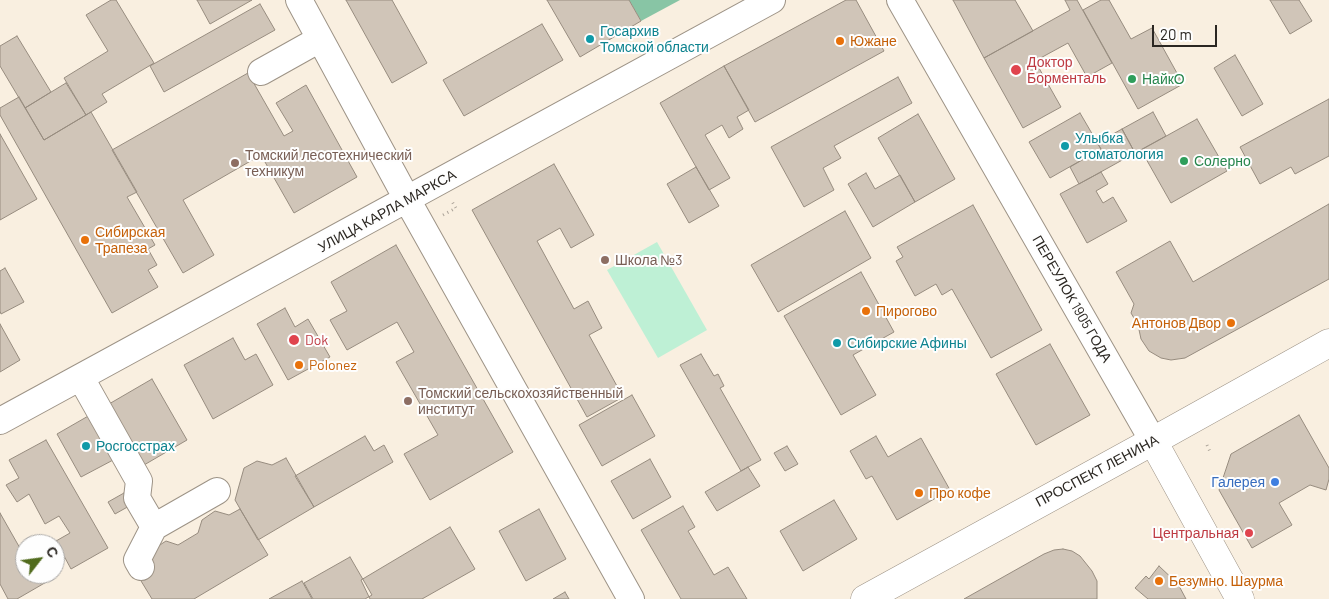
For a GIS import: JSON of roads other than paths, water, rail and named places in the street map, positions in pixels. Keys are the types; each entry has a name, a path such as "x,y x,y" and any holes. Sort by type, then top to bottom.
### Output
{"main road":[{"name":"ПРОСПЕКТ ЛЕНИНА","path":"865,599 1329,343"},
{"name":"ПЕРЕУЛОК 1905 ГОДА","path":"1153,441 1240,599"}],"street":[{"path":"299,0 408,200 631,599"},
{"name":"УЛИЦА КАРЛА МАРКСА","path":"0,421 772,0"},
{"name":"ПЕРЕУЛОК 1905 ГОДА","path":"900,0 1153,441"},
{"path":"261,72 320,39"},
{"path":"81,378 139,480 137,498 154,527"},
{"path":"141,567 137,560 154,527 217,491"}],"place":[{"name":"Госархив Томской области","path":"590,39"},
{"name":"Южане","path":"840,41"},
{"name":"Доктор Борменталь","path":"1016,70"},
{"name":"НайкО","path":"1132,79"},
{"name":"Улыбка стоматология","path":"1065,146"},
{"name":"Солерно","path":"1184,161"},
{"name":"Томский лесотехнический техникум","path":"235,163"},
{"name":"Сибирская Трапеза","path":"85,240"},
{"name":"Школа №3","path":"605,260"},
{"name":"Пирогово","path":"866,311"},
{"name":"Антонов Двор","path":"1231,323"},
{"name":"Dok","path":"294,340"},
{"name":"Сибирские Афины","path":"837,343"},
{"name":"Polonez","path":"299,365"},
{"name":"Томский сельскохозяйственный институт","path":"408,401"},
{"name":"Росгосстрах","path":"86,446"},
{"name":"Галерея","path":"1275,482"},
{"name":"Про кофе","path":"919,493"},
{"name":"Центральная","path":"1249,533"},
{"name":"Безумно. Шаурма","path":"1159,581"}]}
